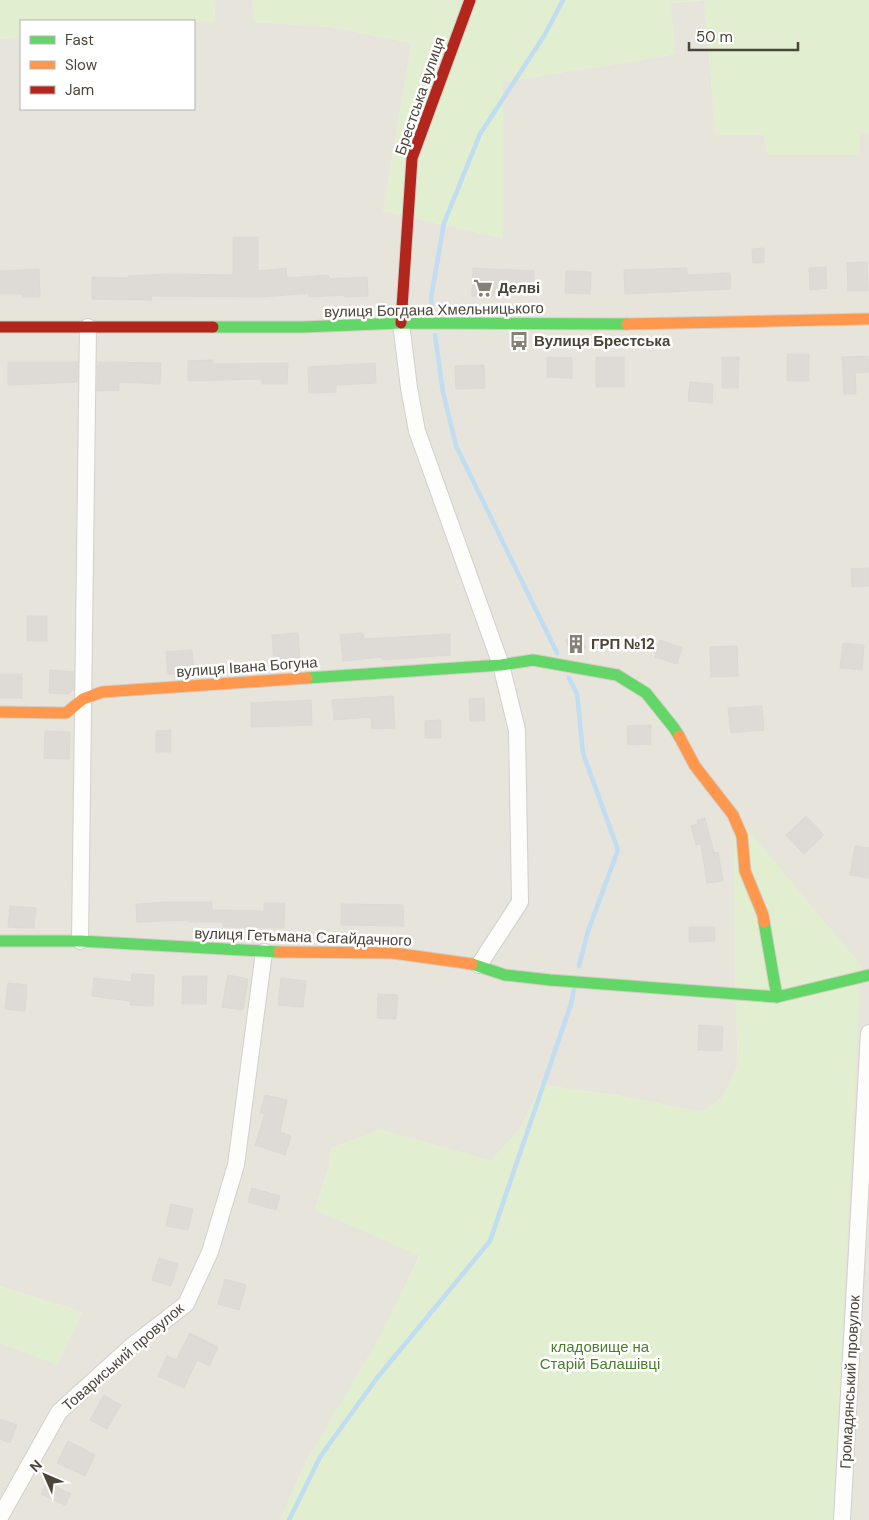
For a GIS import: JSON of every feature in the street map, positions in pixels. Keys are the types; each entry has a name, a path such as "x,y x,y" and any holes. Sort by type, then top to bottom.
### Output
{"street":[{"name":"Брестська вулиця","path":"400,323 412,158 470,0"},
{"name":"вулиця Богдана Хмельницького","path":"0,327 303,327 400,323 605,324 869,319"},
{"path":"400,323 417,431 501,665 516,730 520,902 479,965"},
{"path":"80,940 88,327"},
{"path":"501,665 533,660 617,675 646,694 674,728 695,766 733,815 742,836 745,870 764,915 777,997"},
{"name":"вулиця Івана Богуна","path":"0,712 66,713 84,699 102,692 501,665"},
{"name":"вулиця Гетьмана Сагайдачного","path":"0,941 80,940 264,952 393,953 479,965 504,976 777,997 869,975"},
{"name":"Товариський провулок","path":"0,1517 59,1412 132,1345 186,1304 210,1252 236,1165 264,952"},
{"name":"Громадянський провулок","path":"842,1520 869,1034"}],"shaded area":[{"path":"214,0 252,0 255,22 331,27 412,43 383,211 503,238 503,82 675,54 670,3 704,0 716,135 764,135 768,155 860,155 860,133 869,133 869,1520 833,1520 838,1387 735,978 738,1065 722,1098 701,1112 616,1095 541,1085 520,1129 491,1161 381,1130 331,1148 329,1166 315,1210 420,1255 378,1341 306,1462 280,1520 0,1520 0,1343 57,1364 82,1312 0,1286 0,39 20,37 20,110 195,110 195,22 215,20"}],"green space":[{"path":"0,0 214,0 215,21 20,20 20,37 0,39"},
{"path":"252,0 701,0 670,3 676,54 503,82 503,238 383,211 412,43 331,27 254,22"},
{"path":"704,0 869,0 869,133 860,134 860,155 768,155 764,135 716,135"},
{"name":"кладовище на Старій Балашівці","path":"734,813 861,965 833,1520 280,1520 306,1462 377,1341 420,1256 315,1210 329,1166 331,1148 381,1130 491,1161 520,1129 541,1085 616,1095 701,1112 722,1098 738,1065 735,978"},
{"path":"0,1286 82,1312 57,1365 0,1343"}],"building":[{"path":"233,237 258,237 258,271 286,268 287,278 328,275 329,279 367,277 368,296 309,297 309,293 262,297 151,296 152,300 92,299 92,277 128,278 128,276 169,274 233,275"},
{"path":"764,248 764,263 753,263 752,249"},
{"path":"867,262 868,291 848,291 847,263"},
{"path":"826,267 827,288 810,290 809,268"},
{"path":"473,268 534,271 533,294 494,293 494,296 472,296"},
{"path":"687,268 687,275 730,273 731,289 625,294 624,270"},
{"path":"39,269 40,297 23,297 23,294 0,294 0,271"},
{"path":"566,271 591,272 590,294 565,293"},
{"path":"787,354 809,354 809,381 787,381"},
{"path":"868,356 869,372 855,373 856,394 844,394 842,357"},
{"path":"547,357 572,358 572,378 547,377"},
{"path":"596,357 624,357 624,387 596,387"},
{"path":"722,357 739,357 738,388 722,388"},
{"path":"213,360 213,364 288,363 287,384 262,384 262,379 188,381 188,361"},
{"path":"8,362 78,362 77,382 8,385"},
{"path":"98,362 161,363 160,384 119,382 119,390 97,391"},
{"path":"375,363 376,383 336,385 336,392 309,393 308,367"},
{"path":"484,365 485,388 456,389 455,366"},
{"path":"690,382 713,384 712,403 688,401"},
{"path":"869,568 869,586 852,587 851,569"},
{"path":"27,616 47,616 47,641 27,641"},
{"path":"298,633 300,661 274,662 272,635"},
{"path":"363,633 364,639 450,634 450,655 382,660 382,657 343,661 340,635"},
{"name":"ГРП №12","path":"578,633 586,648 573,654 565,640"},
{"path":"660,640 682,648 677,664 655,657"},
{"path":"843,643 864,645 862,670 840,668"},
{"path":"737,646 738,676 711,677 710,647"},
{"path":"192,650 194,673 168,674 166,652"},
{"path":"50,670 74,672 73,690 68,694 49,693"},
{"path":"0,674 22,674 22,698 0,698"},
{"path":"393,696 395,728 372,729 371,717 334,720 332,700"},
{"path":"484,698 485,721 470,721 469,699"},
{"path":"311,700 312,725 251,727 251,703"},
{"path":"762,706 764,730 731,733 728,708"},
{"path":"441,720 441,738 425,738 425,721"},
{"path":"651,725 651,744 628,745 627,726"},
{"path":"171,730 171,752 156,752 156,731"},
{"path":"45,731 70,732 69,759 44,758"},
{"path":"806,816 824,835 804,854 786,835"},
{"path":"705,818 714,853 718,852 723,881 707,883 701,844 696,845 691,826 698,824 697,820"},
{"path":"855,846 869,848 869,878 850,875"},
{"path":"212,902 212,910 264,911 264,903 285,903 284,928 223,927 223,922 189,922 189,920 137,922 136,904"},
{"path":"341,904 403,905 404,926 341,925"},
{"path":"10,906 36,908 34,928 8,927"},
{"path":"689,927 715,927 715,941 689,942"},
{"path":"132,974 154,975 153,1006 130,1005 130,1001 92,996 94,978 131,982"},
{"path":"228,975 248,979 243,1010 222,1007"},
{"path":"183,976 207,976 206,1004 182,1004"},
{"path":"281,978 306,981 303,1007 278,1005"},
{"path":"8,983 27,985 25,1011 5,1009"},
{"path":"378,994 398,995 396,1019 377,1018"},
{"path":"699,1025 723,1027 722,1051 698,1050"},
{"path":"265,1095 287,1100 280,1132 291,1136 285,1155 255,1145 265,1114 260,1113"},
{"path":"252,1188 280,1196 276,1210 248,1202"},
{"path":"171,1204 193,1209 188,1230 166,1226"},
{"path":"159,1258 178,1264 171,1286 152,1280"},
{"path":"225,1279 246,1285 239,1310 218,1304"},
{"path":"190,1333 218,1347 209,1366 197,1360 184,1388 158,1376 167,1356 176,1360"},
{"path":"104,1395 121,1405 107,1429 90,1420"},
{"path":"0,1419 17,1425 10,1443 0,1439"},
{"path":"68,1441 95,1455 85,1476 57,1463"},
{"path":"47,1482 71,1494 65,1505 41,1494"}],"waterway":[{"path":"432,309 431,298 444,223 480,134 544,36 563,0"},
{"path":"435,335 443,392 456,446 557,653"},
{"path":"569,678 577,694 583,753 618,850 588,931 579,966"},
{"path":"289,1520 320,1457 377,1378 490,1241 571,1004 574,989"}],"traffic: fast":[{"path":"213,327 303,327 401,323 627,324"},
{"path":"307,678 501,665 533,660 617,675 646,693 679,736"},
{"path":"764,922 777,997"},
{"path":"0,941 80,941 279,952"},
{"path":"472,964 505,975 550,980 777,997 869,975"}],"traffic: slow":[{"path":"627,324 869,319"},
{"path":"0,712 66,713 83,699 102,692 307,678"},
{"path":"679,736 695,766 733,815 742,836 745,871 763,915 764,922"},
{"path":"279,952 393,953 472,964"}],"traffic: jam":[{"path":"401,323 412,158 470,0"},
{"path":"0,327 213,327"}],"place":[{"name":"Делві","path":"483,288"},
{"name":"Вулиця Брестська","path":"519,341"},
{"name":"ГРП №12","path":"576,644"}]}
